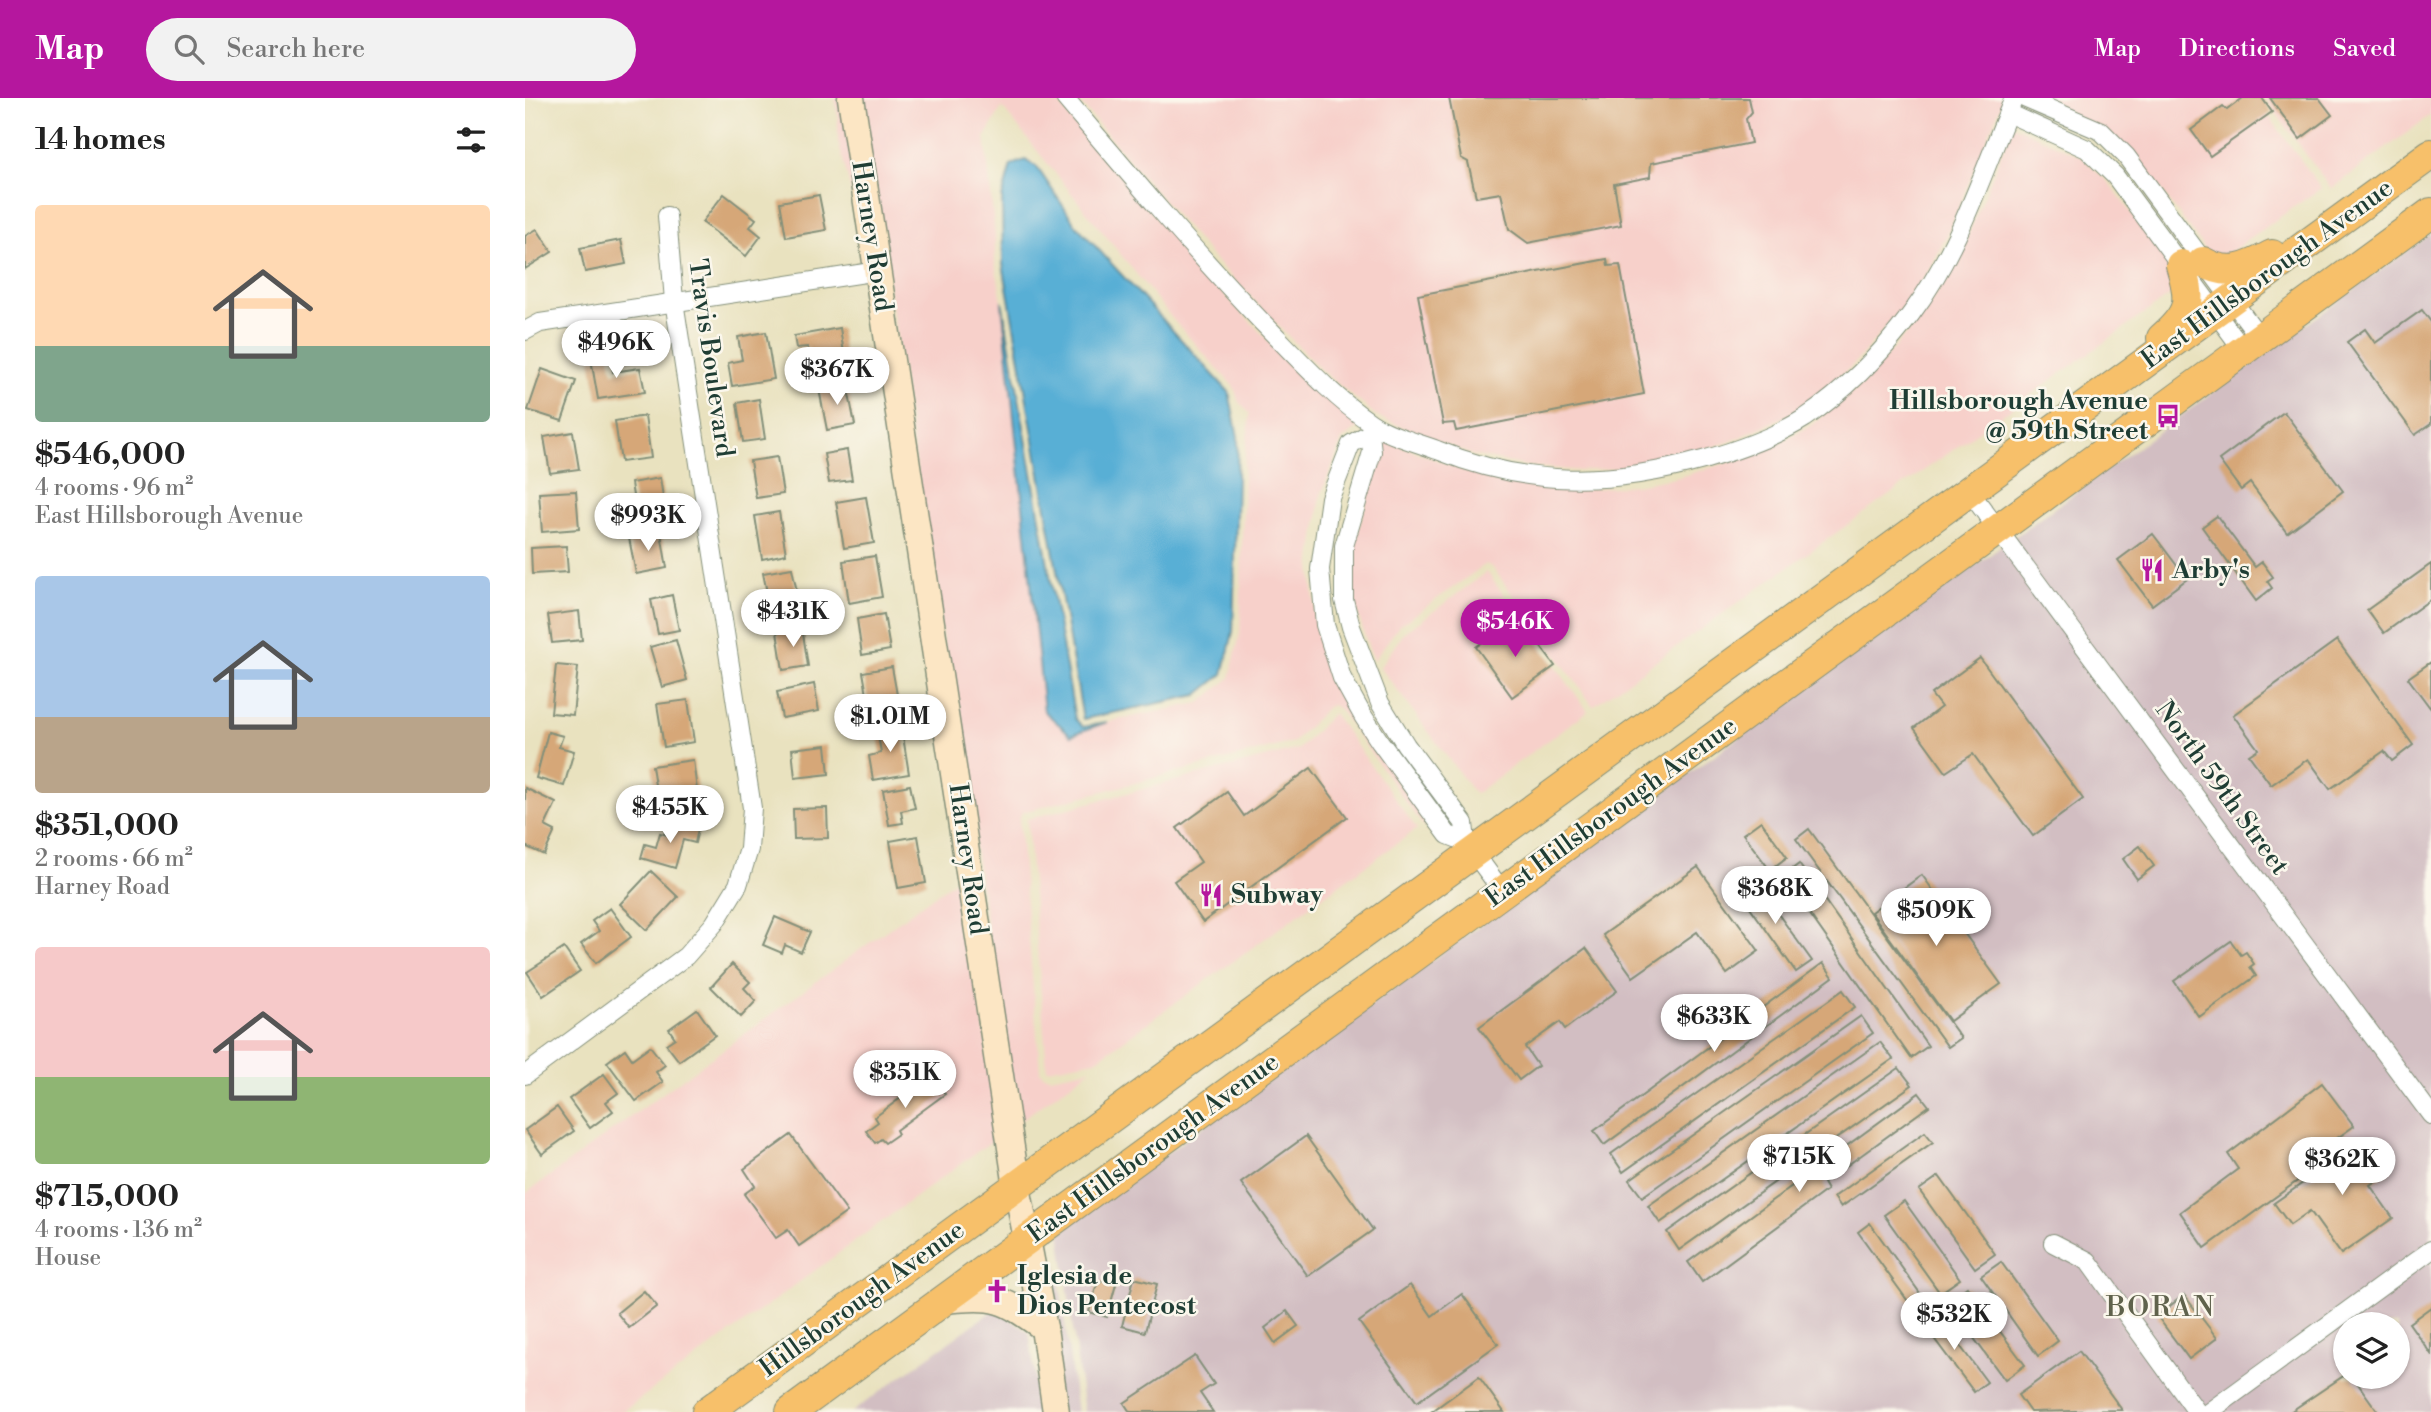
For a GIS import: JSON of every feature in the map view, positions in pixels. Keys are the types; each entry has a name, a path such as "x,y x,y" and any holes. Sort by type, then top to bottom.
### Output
{"main road":[{"name":"East Hillsborough Avenue","path":"1017,1187 1470,848 1970,492 2431,153"},
{"name":"East Hillsborough Avenue","path":"791,1412 2431,213"},
{"path":"2132,373 2147,351 2186,314 2189,302 2187,286 2192,264 2232,271 2251,267 2335,224"},
{"name":"Hillsborough Avenue","path":"707,1412 1017,1187"}],"street":[{"name":"Harney Road","path":"851,98 1017,1187 1044,1328 1056,1412"},
{"path":"1065,98 1206,263 1316,377 1372,429 1471,464 1525,476 1581,480 1633,476 1672,469 1733,451 1804,419 1850,381 1884,347 1912,313 1957,238 2011,105 2087,149 2115,176 2192,264 2251,344"},
{"path":"2024,98 2101,131 2126,156 2192,264"},
{"name":"Travis Boulevard","path":"525,1075 686,956 714,924 738,885 748,849 752,808 674,301 667,216"},
{"path":"525,331 540,323 878,271"},
{"path":"1372,429 1372,452 1345,546 1344,600 1351,627 1380,703 1406,745 1464,823 1470,848"},
{"path":"1372,429 1351,444 1330,498 1320,569 1325,625 1342,678 1380,742 1448,835 1470,848 1502,891"},
{"name":"North 59th Street","path":"1970,492 2431,1115"},
{"path":"2053,1243 2088,1261 2197,1412"},
{"path":"2209,1412 2431,1250"},
{"path":"945,1300 981,1296 1002,1301 1044,1328"}],"shaded area":[{"path":"835,98 842,98 865,243 838,141"},
{"path":"860,98 1054,98 1200,269 1310,384 1361,426 1342,440 1321,495 1311,566 1316,624 1333,679 1356,720 1428,823 1424,827 1339,709 1333,705 1327,707 1294,742 1022,812 1019,819 1040,1071 1050,1077 1091,1069 1017,1123","holes":["1002,107 1175,322 1234,387 1238,400 1250,414 1244,465 1240,633 1230,678 1200,703 1107,722 1071,735 1044,711 1002,301 995,263 995,235 985,137"]},
{"path":"1076,98 2004,98 1948,233 1931,267 1905,306 1852,366 1799,410 1729,442 1669,460 1631,467 1580,471 1526,466 1472,455 1378,417 1322,371 1212,257"},
{"path":"2046,98 2256,98 2321,188 2219,260 2209,255 2133,152"},
{"path":"2265,98 2431,98 2431,115 2331,189"},
{"path":"2013,125 2082,157 2108,182 2173,269 2179,289 1593,706 1493,568 1486,564 1399,626 1373,661 1353,599 1353,548 1380,456 1380,438 1470,473 1526,485 1582,490 1675,478 1737,460 1780,442 1810,426 1865,381 1919,319 1947,278 1965,243"},
{"path":"2431,234 2431,1412 1084,1412 1060,1231"},
{"path":"1487,572 1588,711 1475,794 1380,667 1404,633"},
{"path":"1333,713 1417,829 1096,1060 1047,1069 1027,819 1299,749"},
{"path":"961,876 1000,1135 622,1412 525,1412 525,1194"},
{"path":"1057,1264 1077,1412 1058,1412 1040,1277"},
{"path":"995,1309 1029,1332 1040,1412 852,1412"}],"water":[{"path":"1025,160 1036,166 1076,225 1229,392 1238,437 1233,632 1223,674 1197,695 1083,719 1003,264 1002,198 1011,165"},
{"path":"1002,301 1075,719 1083,727 1107,722 1071,735 1044,711"}],"building":[{"path":"1449,98 1749,98 1752,112 1746,119 1751,143 1651,163 1650,177 1614,184 1621,225 1528,243 1509,229 1501,193 1476,197 1468,162 1461,158"},
{"path":"2243,98 2262,98 2272,112 2210,156 2191,130 2223,106 2227,110"},
{"path":"2270,98 2319,98 2332,115 2300,139"},
{"path":"724,194 756,219 750,227 761,236 746,256 702,222"},
{"path":"819,195 826,230 786,237 780,202"},
{"path":"537,229 552,252 525,269 525,236"},
{"path":"621,240 626,264 585,272 580,248"},
{"path":"1607,259 1608,266 1620,265 1644,394 1456,431 1454,423 1443,424 1418,295"},
{"path":"2422,310 2431,322 2431,424 2415,435 2347,342 2365,329 2375,343"},
{"path":"840,328 844,353 810,359 808,347 796,348 794,336"},
{"path":"766,332 774,379 732,386 728,363 742,360 738,337"},
{"path":"610,356 613,372 640,368 645,392 598,399 591,359"},
{"path":"542,369 576,381 562,421 528,410"},
{"path":"847,384 855,425 827,430 819,389"},
{"path":"759,399 765,439 743,442 737,403"},
{"path":"2284,412 2343,491 2287,533 2250,483 2241,490 2219,460"},
{"path":"645,416 651,458 621,462 615,421"},
{"path":"573,432 579,469 550,473 544,437"},
{"path":"847,450 852,480 829,483 824,454"},
{"path":"777,457 783,494 756,498 750,461"},
{"path":"660,478 665,510 636,515 631,483"},
{"path":"576,491 579,529 542,532 539,493"},
{"path":"866,497 874,543 844,548 836,502"},
{"path":"779,512 786,554 762,559 755,516"},
{"path":"2217,516 2255,567 2262,562 2273,577 2267,581 2272,588 2256,601 2202,527"},
{"path":"661,533 667,568 636,574 629,538"},
{"name":"Arby's","path":"2153,534 2187,579 2152,605 2118,560"},
{"path":"566,546 568,572 532,574 531,548"},
{"path":"875,556 882,597 849,603 843,561"},
{"path":"2431,564 2431,599 2384,633 2367,610"},
{"path":"792,568 801,611 772,617 763,573"},
{"path":"672,595 679,630 658,634 651,600"},
{"path":"579,611 582,640 552,643 548,615"},
{"path":"884,614 890,650 862,655 857,619"},
{"path":"1507,624 1521,643 1532,635 1555,666 1512,697 1476,647"},
{"path":"802,627 808,666 783,670 777,632"},
{"path":"676,640 687,680 662,687 650,647"},
{"path":"2337,640 2413,745 2392,761 2384,751 2330,789 2308,759 2271,785 2249,755 2258,749 2233,715"},
{"path":"1980,658 2083,799 2033,836 1973,754 1946,772 1914,728 1941,707 1931,694"},
{"path":"2431,662 2431,709 2408,678"},
{"path":"556,665 578,667 573,715 551,713"},
{"path":"892,667 900,712 871,717 863,672"},
{"path":"814,684 819,711 782,718 777,692"},
{"path":"688,700 694,742 664,747 657,704"},
{"path":"901,724 909,774 873,780 869,756 881,753 877,729"},
{"path":"548,732 563,736 559,747 574,751 564,786 536,778"},
{"path":"826,745 829,774 795,778 792,749"},
{"path":"693,760 698,798 658,804 652,766"},
{"path":"1311,768 1347,817 1203,922 1174,881 1201,862 1177,828 1227,792 1244,816"},
{"path":"910,785 915,808 901,811 903,823 889,825 883,790"},
{"path":"525,788 556,803 545,826 555,831 544,855 525,846"},
{"path":"827,808 828,838 794,839 793,809"},
{"path":"1761,821 1787,857 1770,870 1743,834"},
{"path":"672,822 698,829 695,843 683,840 675,868 641,858 645,844 656,847 660,833 668,835"},
{"path":"1809,829 1961,1038 1948,1047 1796,839"},
{"path":"918,836 926,883 898,888 890,841"},
{"path":"2140,846 2154,866 2137,879 2123,859"},
{"path":"1799,864 1928,1046 1911,1058 1783,876"},
{"path":"1698,867 1759,951 1727,974 1697,932 1633,977 1603,935"},
{"path":"651,871 678,897 647,930 620,904"},
{"path":"1922,875 2001,984 1950,1021 1871,912"},
{"path":"1753,879 1812,961 1796,972 1738,890"},
{"path":"610,908 631,937 596,963 581,944 599,931 592,921"},
{"path":"775,917 810,932 801,952 785,945 782,953 763,945"},
{"path":"2231,941 2241,955 2246,952 2254,964 2250,967 2256,976 2199,1017 2174,981"},
{"path":"564,948 580,971 543,996 527,972"},
{"path":"1586,948 1617,991 1565,1029 1560,1022 1525,1047 1538,1066 1519,1080 1479,1027"},
{"path":"1823,963 1833,977 1604,1145 1594,1131"},
{"path":"732,964 750,982 744,988 756,1001 741,1017 711,987"},
{"path":"1843,990 1855,1007 1623,1172 1611,1154"},
{"path":"697,1009 715,1035 679,1061 666,1044 675,1038 669,1029"},
{"path":"1861,1016 1873,1033 1642,1197 1629,1180"},
{"path":"1880,1042 1893,1059 1660,1223 1648,1206"},
{"path":"650,1046 665,1065 656,1072 663,1082 636,1101 607,1062 625,1049 632,1059"},
{"path":"1899,1068 1912,1085 1679,1250 1667,1232"},
{"path":"604,1074 618,1093 606,1102 613,1111 590,1128 569,1099"},
{"path":"932,1075 945,1094 896,1130 898,1134 885,1143 881,1139 875,1143 866,1131 878,1122 875,1117"},
{"path":"2322,1083 2354,1126 2318,1152 2325,1161 2205,1248 2180,1212 2238,1169 2228,1154"},
{"path":"1919,1093 1929,1106 1823,1183 1827,1190 1702,1282 1688,1262"},
{"path":"557,1107 574,1131 542,1154 525,1130"},
{"path":"1925,1132 1933,1142 1841,1207 1834,1197"},
{"path":"791,1135 847,1212 799,1246 788,1230 776,1238 744,1194 755,1186 744,1169"},
{"path":"1306,1136 1373,1230 1308,1276 1241,1183"},
{"path":"2368,1138 2391,1170 2370,1185 2393,1218 2341,1254 2310,1211 2290,1225 2274,1203"},
{"path":"1939,1176 1995,1254 1975,1268 1919,1190"},
{"path":"1904,1201 1960,1279 1940,1293 1884,1215"},
{"path":"1870,1223 1927,1303 1915,1311 1858,1232"},
{"path":"2001,1262 2058,1341 2038,1356 1981,1276"},
{"path":"1112,1276 1118,1277 1107,1317 1089,1312 1097,1284"},
{"path":"1134,1278 1157,1284 1145,1332 1122,1326"},
{"path":"1410,1285 1432,1316 1462,1294 1498,1344 1417,1402 1359,1322"},
{"path":"1967,1287 2025,1365 2005,1380 1947,1302"},
{"path":"644,1291 657,1306 629,1328 617,1313"},
{"path":"2184,1295 2217,1338 2189,1359 2157,1316"},
{"path":"2431,1307 2431,1354 2410,1324"},
{"path":"1287,1311 1298,1326 1275,1343 1265,1328"},
{"path":"1934,1311 1987,1382 1974,1392 1921,1321"},
{"path":"2079,1351 2122,1410 2030,1412 2018,1395"},
{"path":"1195,1356 1214,1384 1200,1393 1213,1412 1130,1412 1124,1403"},
{"path":"1479,1377 1504,1412 1431,1412"},
{"path":"2333,1383 2333,1389 2362,1389 2378,1412 2290,1412"}],"place":[{"name":"Hillsborough Avenue @ 59th Street","path":"2168,416"},
{"name":"Arby's","path":"2152,570"},
{"name":"Subway","path":"1211,895"},
{"name":"Iglesia de Dios Pentecost","path":"997,1291"}],"district":[{"name":"BORAN","path":"2161,1307"}]}
